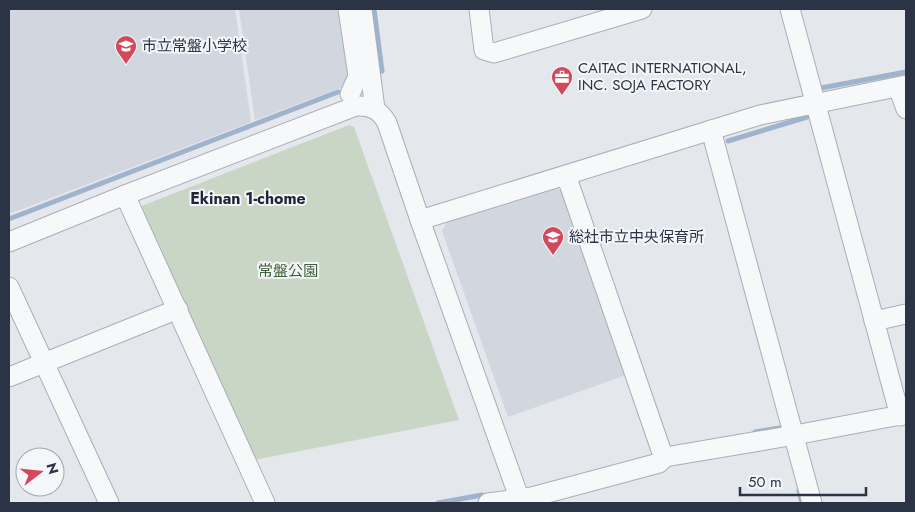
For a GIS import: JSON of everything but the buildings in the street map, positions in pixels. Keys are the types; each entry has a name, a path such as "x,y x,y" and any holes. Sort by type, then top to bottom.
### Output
{"street":[{"path":"348,9 358,76 350,94"},
{"path":"362,9 376,109"},
{"path":"479,9 484,50 494,53 642,9"},
{"path":"494,499 520,501 659,463 665,457 903,415 874,321 790,9"},
{"path":"420,220 760,115 816,102 902,86 906,109"},
{"path":"9,242 125,194 356,106 365,105 376,109 387,123 520,501"},
{"path":"711,130 812,503"},
{"path":"566,175 665,457"},
{"path":"125,194 265,503"},
{"path":"9,287 109,503"},
{"path":"9,377 178,309"},
{"path":"874,321 906,314"}],"shaded area":[{"name":"市立常盤小学校","path":"9,9 235,9 251,122 9,214"},
{"path":"239,9 340,9 349,74 341,88 255,120"},
{"path":"556,188 566,193 629,374 508,417 442,231 447,222"}],"green space":[{"name":"常盤公園","path":"349,125 354,127 459,420 254,460 139,207"}],"waterway":[{"path":"374,9 382,71"},
{"path":"821,88 906,72"},
{"path":"9,219 338,92"},
{"path":"728,141 807,117"},
{"path":"755,432 780,428"},
{"path":"799,491 802,503"},
{"path":"438,503 482,495"}],"place":[{"name":"市立常盤小学校","path":"126,65"},
{"name":"CAITAC INTERNATIONAL, INC. SOJA FACTORY","path":"562,96"},
{"name":"総社市立中央保育所","path":"553,256"}],"district":[{"name":"Ekinan 1-chome","path":"248,198"}]}
